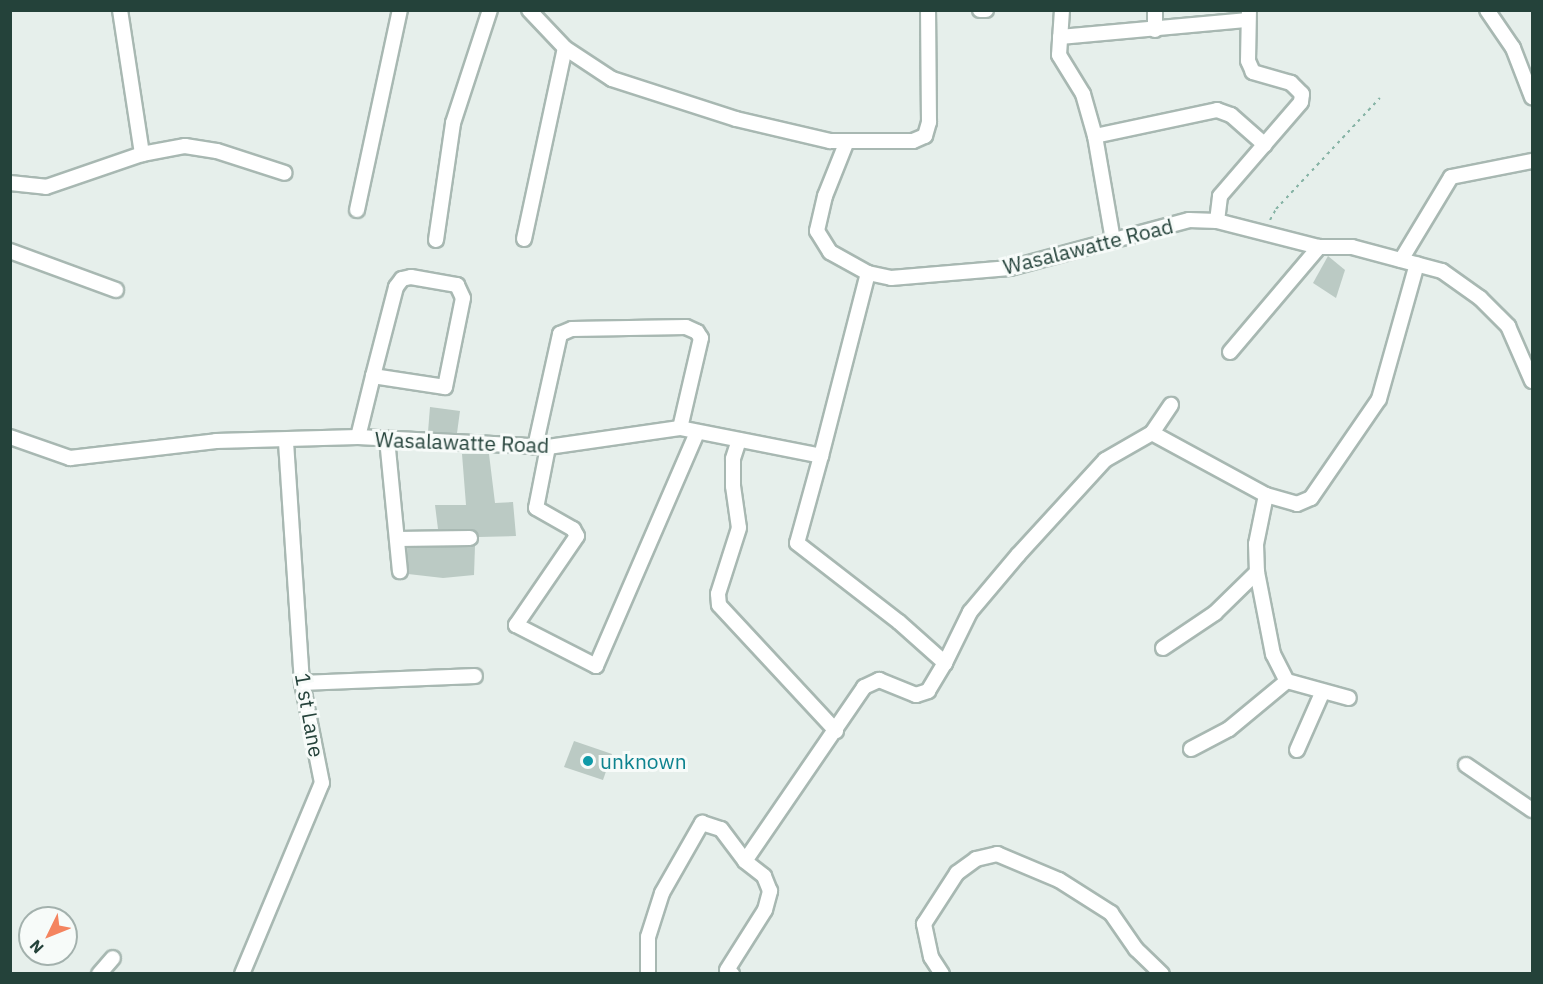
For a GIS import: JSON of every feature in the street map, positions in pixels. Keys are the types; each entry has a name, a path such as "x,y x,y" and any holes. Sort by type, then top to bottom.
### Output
{"street":[{"path":"120,10 142,154"},
{"path":"357,210 400,10"},
{"path":"436,240 453,123 490,10"},
{"path":"529,10 565,48 612,79 735,118 830,141 913,141 925,136 929,122 928,10"},
{"path":"980,10 986,10"},
{"path":"1062,10 1059,55 1083,94 1095,136 1113,240"},
{"path":"1155,10 1155,30"},
{"path":"1487,10 1514,48 1533,97"},
{"path":"1060,37 1155,30 1249,15 1248,61 1253,72 1291,83 1302,94 1301,102 1220,196 1217,221"},
{"path":"524,238 565,48"},
{"path":"1095,136 1217,110 1231,115 1264,145"},
{"path":"847,141 825,196 817,231 830,252 868,273 797,543 899,622 945,663"},
{"path":"10,183 46,187 142,154 185,146 217,151 285,173"},
{"path":"1401,260 1451,177 1533,161"},
{"name":"Wasalawatte Road","path":"868,273 891,278 1010,268 1188,220 1217,221 1319,247 1352,247 1442,271 1480,298 1508,326 1533,381"},
{"path":"1230,352 1319,247"},
{"path":"10,251 116,290"},
{"path":"1152,433 1266,495 1297,504 1311,498 1379,399 1417,264"},
{"path":"358,437 373,376 396,287 402,279 411,277 457,285 463,298 445,387 373,376"},
{"path":"680,428 701,338 697,332 686,327 572,329 560,334 542,447 536,508 573,529 577,536 516,626 596,666 697,433"},
{"path":"745,861 864,687 879,680 916,695 928,691 945,663 970,612 1017,555 1105,460 1152,433 1171,405"},
{"name":"Wasalawatte Road","path":"10,436 70,458 216,441 286,442 358,437 542,447 680,428 821,456"},
{"path":"387,439 400,571"},
{"path":"739,440 733,459 733,486 739,528 718,594 719,605 836,731"},
{"name":"1 st Lane","path":"242,974 322,783 302,683 286,442"},
{"path":"1266,495 1256,544 1257,572 1274,654 1287,681 1349,698"},
{"path":"397,539 470,538"},
{"path":"1162,648 1215,614 1257,572"},
{"path":"302,683 475,676"},
{"path":"1191,749 1229,729 1287,681"},
{"path":"1297,750 1323,691"},
{"path":"1466,765 1533,810"},
{"path":"648,974 648,937 662,893 702,823 721,829 745,861 764,876 770,891 765,910 727,970 732,974"},
{"path":"942,974 931,957 924,924 957,873 976,859 997,854 1059,880 1111,913 1136,949 1162,974"},
{"path":"99,974 113,958"}],"path":[{"path":"1263,233 1276,208 1380,98"}],"building":[{"path":"1328,256 1345,270 1336,298 1313,283"},
{"path":"430,407 460,411 457,433 428,432"},
{"path":"462,454 489,454 495,503 513,502 516,536 479,537 470,529 438,529 435,505 466,505"},
{"path":"475,546 474,575 443,578 408,574 407,548"},
{"name":"unknown","path":"574,741 612,754 603,780 564,767"}],"place":[{"name":"unknown","path":"588,761"}]}
